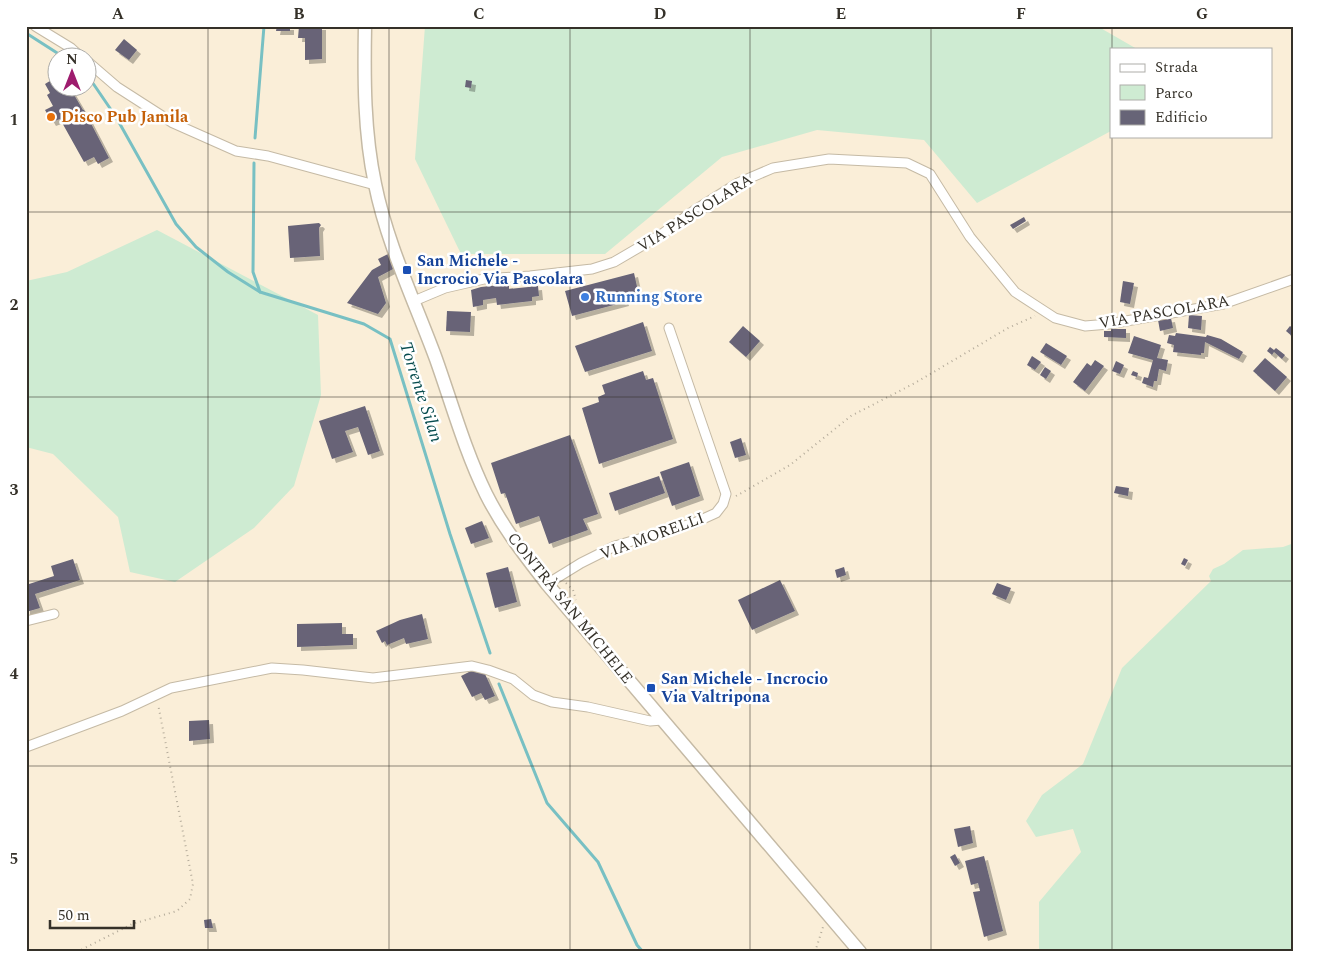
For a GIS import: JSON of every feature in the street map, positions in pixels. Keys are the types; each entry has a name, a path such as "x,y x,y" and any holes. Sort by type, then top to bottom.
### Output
{"main road":[{"name":"CONTRÀ SAN MICHELE","path":"365,26 365,95 368,144 375,184 392,243 460,429 486,493 512,539 548,584 860,952"}],"street":[{"path":"36,26 70,48"},
{"path":"98,71 117,87 173,123 236,151 268,156 375,184"},
{"name":"VIA PASCOLARA","path":"414,301 445,288 484,279 592,269 614,262 662,234 738,183 773,168 829,159 908,163 930,174 970,237 1015,292 1055,318 1085,326 1109,324 1223,304 1294,279"},
{"name":"VIA MORELLI","path":"548,584 615,546 694,522 716,513 723,504 726,494 669,328"},
{"path":"26,621 54,614"},
{"path":"26,747 122,711 171,688 272,668 373,678 472,666 512,679 533,695 552,702 588,707 650,721 662,720"}],"path":[{"path":"723,504 790,465 851,416 915,383 1008,328 1047,312"},
{"path":"560,576 573,590 577,604"},
{"path":"77,952 132,924 177,911 190,899 192,884 156,694"},
{"path":"815,952 827,913"}],"green space":[{"path":"425,26 1097,26 1135,48 1110,48 1110,132 977,203 924,140 817,130 722,157 605,254 461,254 415,159"},
{"path":"157,230 318,315 321,395 294,486 254,528 175,582 130,572 118,517 53,454 26,447 26,281 67,272"},
{"path":"1294,543 1294,952 1039,952 1039,902 1081,852 1073,829 1036,837 1026,821 1042,795 1083,764 1122,668 1211,581 1209,576 1213,569 1224,564 1243,550 1283,547"}],"building":[{"path":"277,26 290,26 290,31 276,31"},
{"path":"299,26 322,26 322,59 305,60 305,38 298,38"},
{"path":"124,39 137,50 129,60 115,50"},
{"path":"466,80 472,81 471,88 465,87"},
{"path":"49,98 76,98 109,158 98,164 94,157 84,162 60,119 52,122 45,110 53,106"},
{"path":"1024,217 1026,221 1013,229 1010,225"},
{"path":"319,223 321,225 319,228 320,256 290,258 288,226"},
{"path":"390,253 395,268 378,277 386,303 378,314 347,303 372,270 381,265 378,259"},
{"path":"634,273 638,291 623,295 625,302 572,316 565,291"},
{"path":"1123,281 1134,283 1130,304 1120,302"},
{"path":"509,284 509,289 538,286 539,296 532,297 532,301 497,305 496,298 483,300 483,305 473,307 471,290"},
{"path":"447,311 471,312 470,332 446,331"},
{"path":"1189,315 1202,316 1201,330 1188,328"},
{"path":"1171,318 1173,328 1160,331 1158,320"},
{"path":"643,322 652,351 585,372 575,346"},
{"path":"743,326 760,341 746,357 729,342"},
{"path":"1290,326 1294,329 1293,337 1286,331"},
{"path":"1111,329 1126,329 1126,338 1104,337 1104,331 1111,331"},
{"path":"1176,333 1206,337 1207,335 1221,339 1243,352 1239,359 1205,342 1204,353 1201,353 1201,355 1173,352 1174,345 1167,343 1169,335 1175,336"},
{"path":"1134,336 1161,345 1157,358 1168,360 1166,371 1159,369 1157,381 1154,381 1153,387 1142,383 1144,377 1148,378 1153,360 1128,353"},
{"path":"1046,343 1067,356 1061,365 1040,352"},
{"path":"1270,347 1274,350 1276,348 1285,355 1282,359 1274,352 1272,355 1267,351"},
{"path":"1032,356 1041,362 1035,370 1027,365"},
{"path":"1265,358 1287,377 1275,391 1253,371"},
{"path":"1095,360 1104,366 1085,391 1073,382 1087,363 1091,366"},
{"path":"1116,361 1124,365 1120,374 1112,371"},
{"path":"1045,367 1051,371 1046,379 1040,375"},
{"path":"643,371 646,380 653,378 673,439 599,464 582,408 599,402 598,397 605,394 602,385"},
{"path":"1133,371 1138,373 1137,377 1131,375"},
{"path":"365,406 380,451 368,455 358,427 345,431 353,452 332,459 319,421"},
{"path":"570,435 598,514 583,519 588,530 549,544 539,516 516,524 505,493 501,494 491,463"},
{"path":"741,438 746,455 735,458 730,442"},
{"path":"689,462 700,496 672,506 660,472"},
{"path":"659,476 665,493 615,511 609,493"},
{"path":"1116,486 1129,488 1128,496 1114,493"},
{"path":"482,521 489,538 471,544 465,528"},
{"path":"1184,558 1188,560 1185,566 1181,564"},
{"path":"73,559 80,580 35,594 40,608 26,612 26,585 54,576 51,566"},
{"path":"508,567 517,602 495,608 486,573"},
{"path":"844,567 846,575 837,578 835,570"},
{"path":"780,580 795,611 752,630 738,600"},
{"path":"997,583 1011,588 1006,600 992,594"},
{"path":"422,614 428,639 406,644 404,638 387,645 385,641 382,643 376,631 400,620"},
{"path":"342,623 342,634 353,634 353,645 297,647 297,624"},
{"path":"471,671 485,674 495,696 485,700 481,693 472,697 461,676"},
{"path":"209,720 210,739 189,741 189,721"},
{"path":"970,826 973,843 958,847 954,829"},
{"path":"955,854 960,863 955,866 950,857"},
{"path":"984,856 1003,931 984,937 973,892 980,891 978,883 971,885 965,861"},
{"path":"211,919 213,928 205,928 204,920"}],"waterway":[{"name":"Torrente Silan","path":"255,138 264,26"},
{"path":"26,33 49,48"},
{"path":"98,91 116,117 176,224 196,247 228,272 260,292"},
{"name":"Torrente Silan","path":"254,163 253,272 260,292 364,324 390,339 450,534 490,653"},
{"name":"Torrente Silan","path":"499,684 547,803 598,862 637,945 643,952"}],"place":[{"name":"Disco Pub Jamila","path":"51,117"},
{"name":"San Michele - Incrocio Via Pascolara","path":"407,270"},
{"name":"Running Store","path":"585,297"},
{"name":"San Michele - Incrocio Via Valtripona","path":"651,688"}]}
